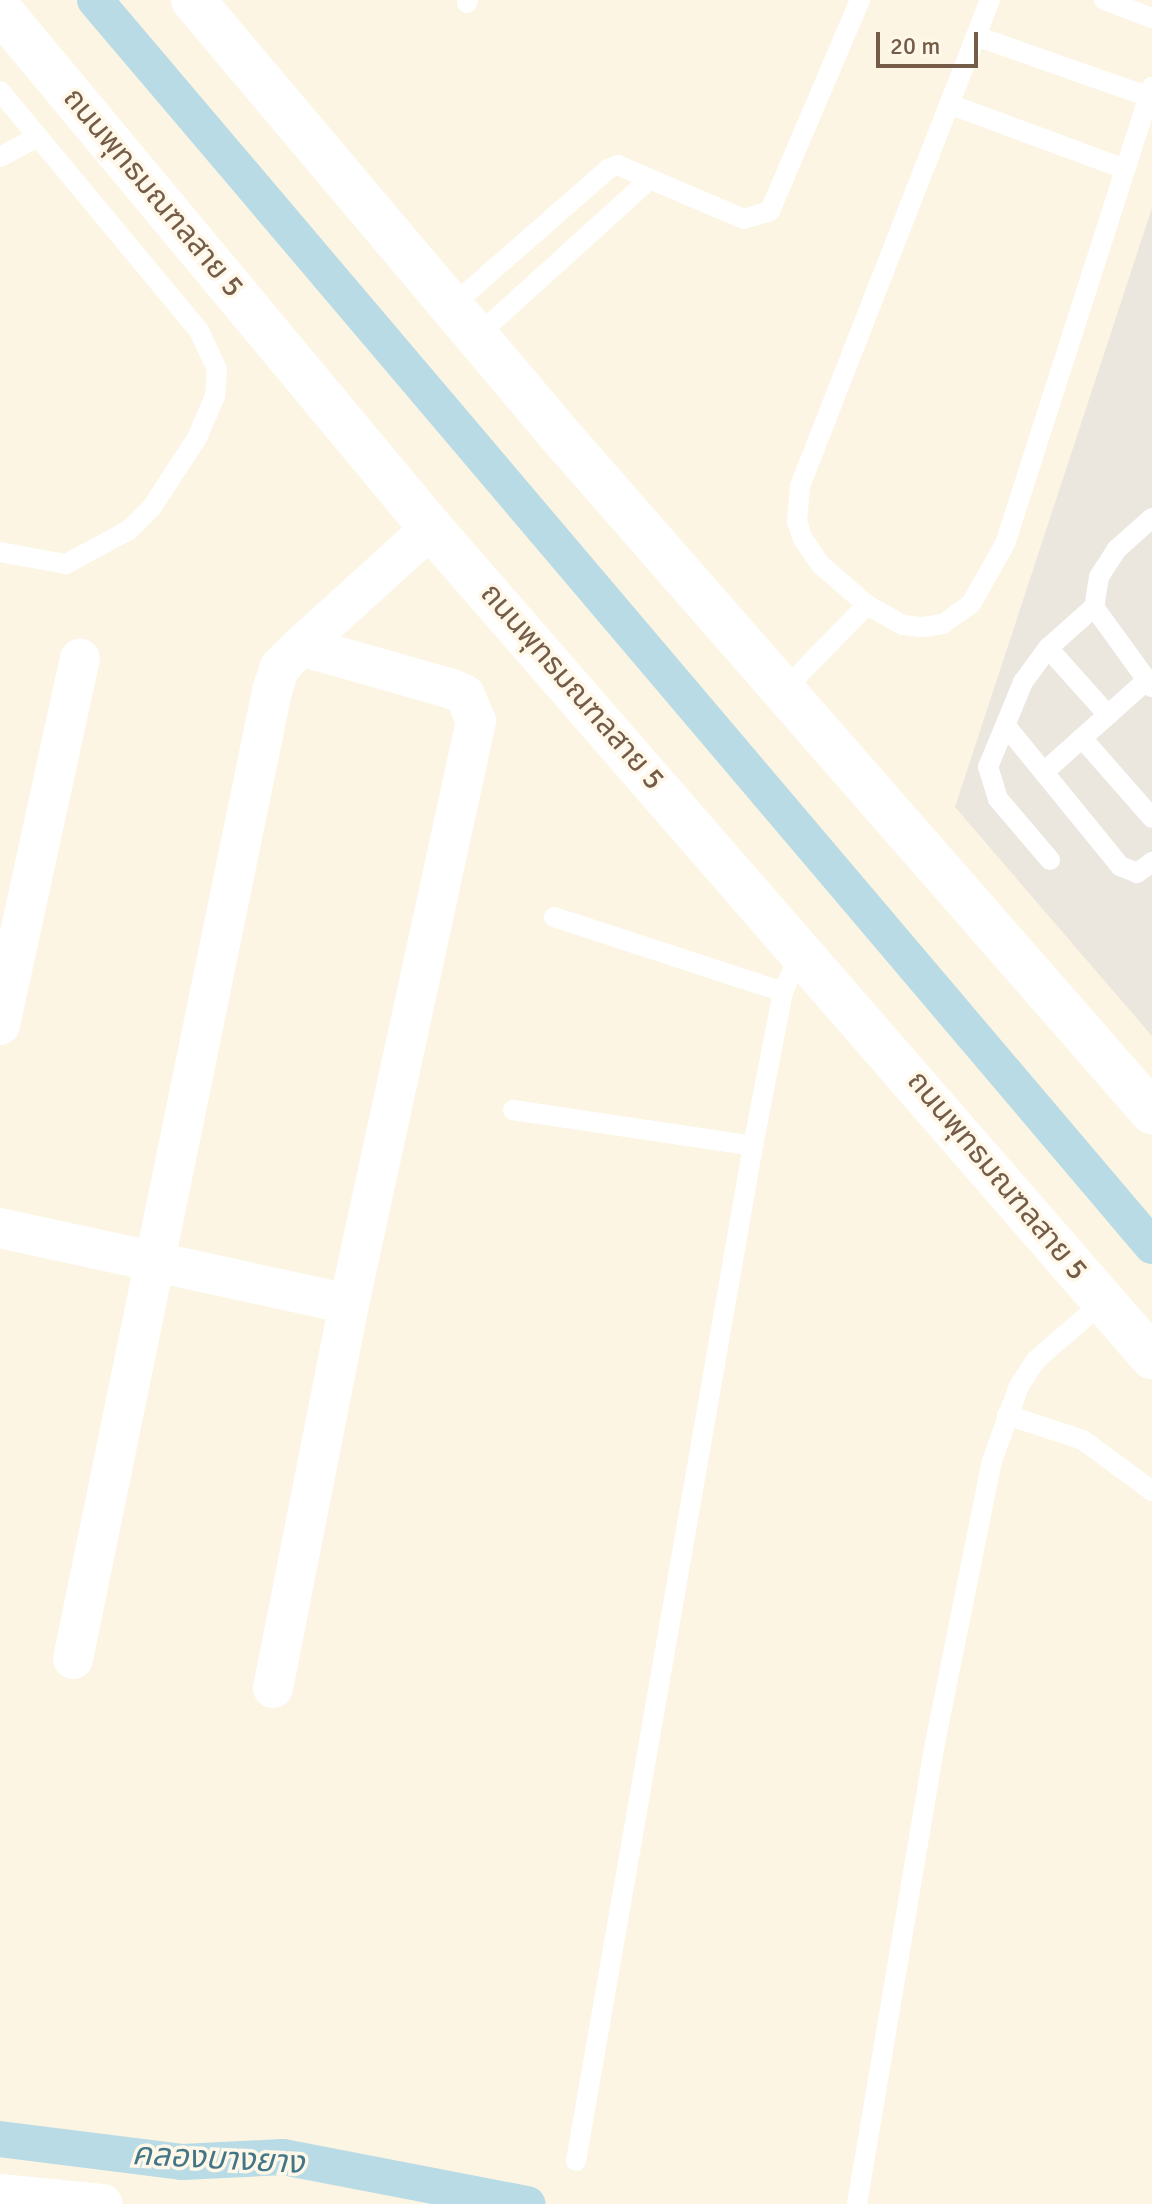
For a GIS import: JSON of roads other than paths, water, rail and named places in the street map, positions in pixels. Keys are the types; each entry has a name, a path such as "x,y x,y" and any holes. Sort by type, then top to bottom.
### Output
{"main road":[{"path":"201,3 466,320 1152,1112"},
{"name":"ถนนพุทธมณฑลสาย 5","path":"0,10 431,528 802,949 1152,1357"}],"street":[{"path":"73,1659 265,718 280,667 431,528"},
{"path":"273,1688 349,1304 476,721 465,695 452,689 301,646"},
{"path":"0,1025 80,659"},
{"path":"0,1228 349,1304"},
{"path":"0,2194 103,2204"}],"lane":[{"path":"466,320 608,169 618,165 744,219 770,211 860,0"},
{"path":"976,36 1150,92 1005,544 971,604 943,624 923,627 903,625 867,605 820,564 803,539 797,522 800,486 990,0"},
{"path":"1104,0 1152,18"},
{"path":"0,91 199,331 217,369 215,396 152,507 129,530 66,564 0,552"},
{"path":"949,104 1125,169"},
{"path":"0,157 38,137"},
{"path":"466,320 650,179"},
{"path":"1050,860 989,784 988,767 1023,682 1048,648 1094,607 1099,577 1117,549 1152,518"},
{"path":"784,690 867,605"},
{"path":"1044,772 1108,715 1149,684 1094,607"},
{"path":"1048,648 1108,715"},
{"path":"1006,726 1120,866 1137,873 1152,862"},
{"path":"1082,738 1152,818"},
{"path":"554,917 783,992"},
{"path":"576,2161 753,1146 783,992 802,949"},
{"path":"513,1110 753,1146"},
{"path":"857,2204 935,1743 1007,1415 1036,1360 1104,1301"},
{"path":"1007,1415 1083,1440 1152,1491"}],"waterway":[{"path":"95,0 1152,1246"},
{"name":"คลองบางยาง","path":"0,2139 182,2162 283,2157 528,2204"}]}
